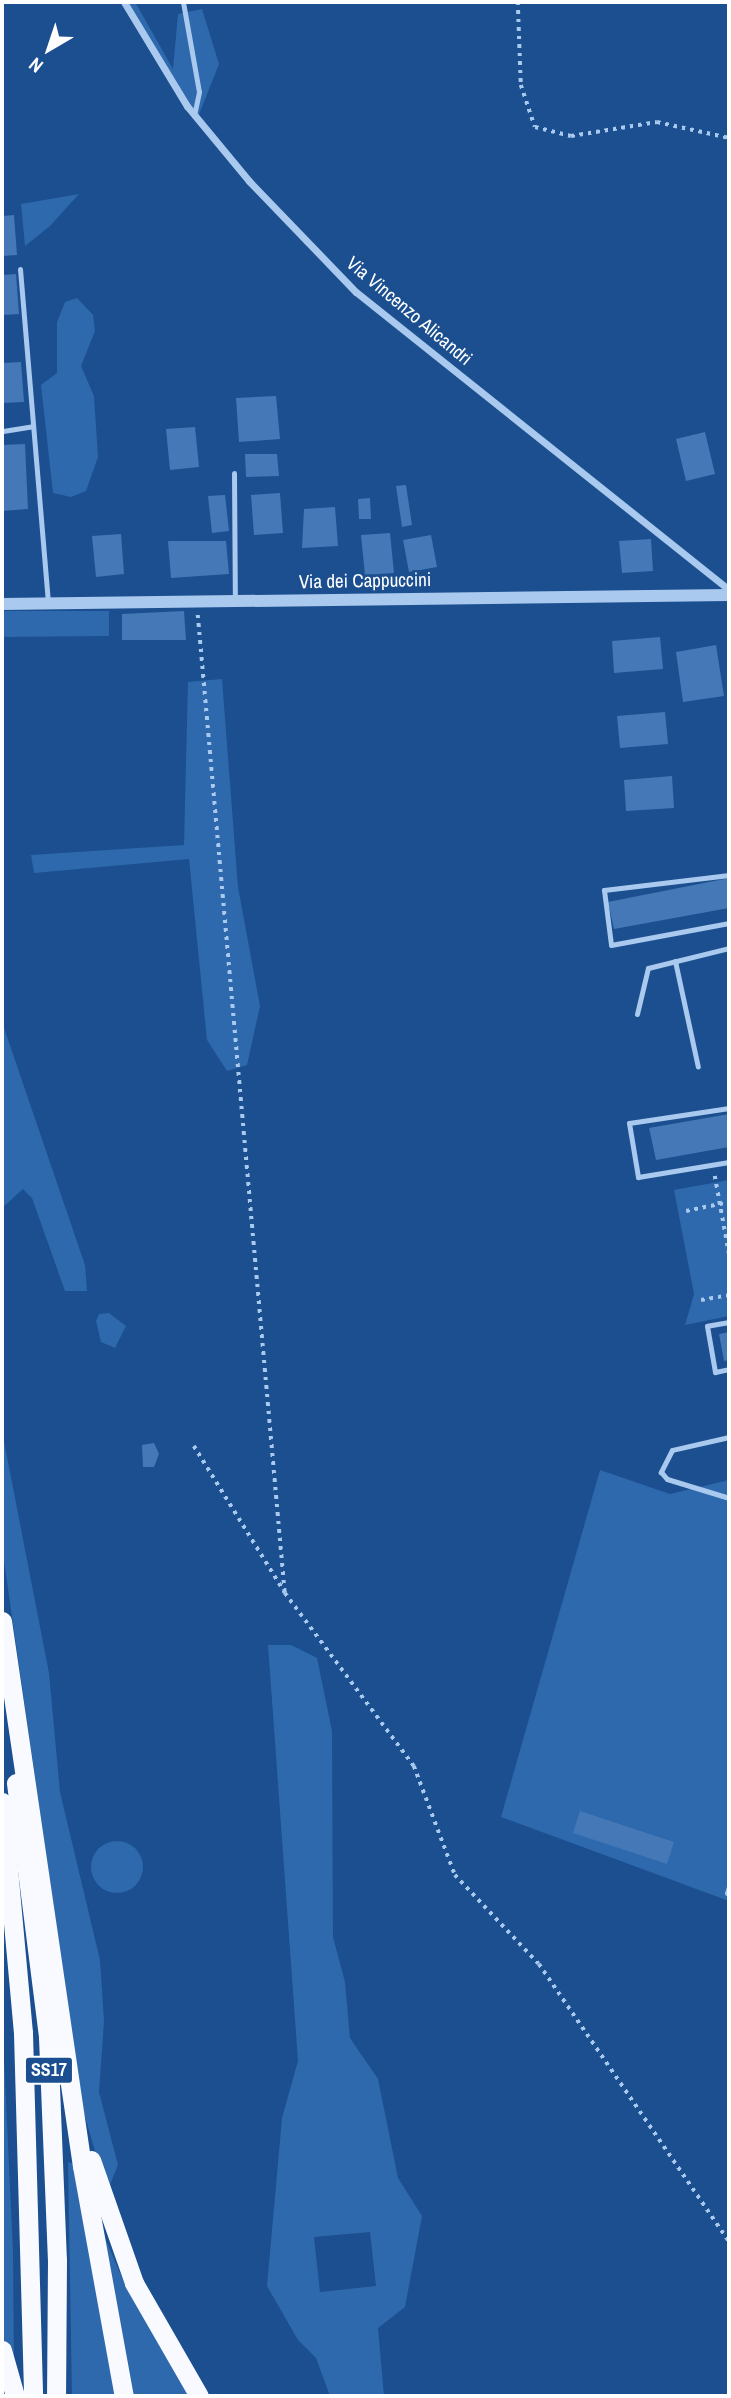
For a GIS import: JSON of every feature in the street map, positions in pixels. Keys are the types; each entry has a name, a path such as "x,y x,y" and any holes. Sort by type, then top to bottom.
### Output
{"highway":[{"path":"2,1620 74,2104 124,2396"},
{"name":"SS17","path":"2,1692 48,2037 57,2260 56,2396"},
{"name":"SS17","path":"2,1802 23,2033 33,2396"},
{"path":"74,2104 134,2283 199,2396"},
{"path":"2,2350 15,2396"}],"street":[{"name":"Via Vincenzo Alicandri","path":"124,2 194,115 249,181 356,292 729,592"},
{"name":"Via dei Cappuccini","path":"2,604 729,592"}],"lane":[{"path":"183,2 199,92 194,115"},
{"path":"20,269 48,604"},
{"path":"3,431 33,426"},
{"path":"234,472 235,602"},
{"path":"729,874 604,890 611,945 729,923"},
{"path":"637,1014 648,968 729,948"},
{"path":"675,961 698,1067"},
{"path":"729,1108 629,1123 639,1177 729,1163"},
{"path":"729,1322 707,1326 715,1372 729,1369"},
{"path":"729,1437 672,1451 661,1472 667,1479 729,1499"}],"path":[{"path":"518,2 521,85 536,127 571,136 657,122 729,138"},
{"path":"196,602 285,1593"},
{"path":"713,1165 729,1253"},
{"path":"686,1211 729,1202"},
{"path":"701,1300 729,1295"},
{"path":"194,1446 285,1593 414,1766 455,1875 539,1965 729,2242"}],"shaded area":[{"path":"125,2 135,2 173,69 178,14 202,9 219,64 198,117"},
{"path":"79,194 50,226 25,246 21,204"},
{"path":"77,298 93,315 95,331 81,366 94,396 98,457 86,491 71,497 53,493 41,385 57,373 57,322 65,302"},
{"path":"2,611 109,611 109,636 2,637"},
{"path":"222,679 238,887 260,1006 247,1065 227,1071 207,1040 189,859 34,873 31,855 184,845 188,682"},
{"path":"2,1022 85,1265 87,1291 65,1291 32,1198 23,1189 2,1208"},
{"path":"729,1180 729,1316 685,1325 694,1294 674,1190"},
{"path":"109,1313 126,1326 115,1348 101,1342 96,1321 99,1314"},
{"path":"2,1431 49,1673 60,1792 100,1960 104,2021 99,2092 118,2165 107,2192 83,2110 2,1547"},
{"path":"600,1470 670,1494 729,1480 729,1901 501,1817"},
{"path":"268,1645 291,1645 317,1658 332,1731 333,1937 345,1982 350,2038 378,2079 398,2178 422,2216 405,2307 378,2328 384,2396 330,2396 316,2358 298,2340 267,2286 282,2118 298,2061","holes":["370,2232 376,2286 320,2292 314,2237"]},
{"path":"117,1841 127,1843 135,1849 141,1857 141,1877 135,1885 127,1891 117,1893 107,1891 99,1885 93,1877 91,1867 93,1857 99,1849 107,1843"},
{"path":"2,2016 13,2251 14,2370 2,2336"},
{"path":"68,2162 74,2164 116,2396 72,2396"},
{"path":"97,2219 126,2287 189,2396 130,2396"}],"building":[{"path":"14,215 17,255 2,256 2,216"},
{"path":"16,274 19,314 2,315 2,275"},
{"path":"21,362 24,402 2,403 2,363"},
{"path":"276,396 280,439 239,442 236,398"},
{"path":"195,427 199,467 170,470 166,429"},
{"path":"705,432 715,474 686,481 676,439"},
{"path":"25,444 28,509 2,511 2,445"},
{"path":"245,454 277,454 279,476 246,477"},
{"path":"406,485 412,525 402,527 396,486"},
{"path":"280,493 283,533 254,535 251,495"},
{"path":"225,495 229,531 212,533 208,496"},
{"path":"370,498 371,519 359,519 358,499"},
{"path":"335,507 338,546 302,548 304,509"},
{"path":"390,533 394,573 365,575 361,535"},
{"path":"121,534 124,574 96,577 92,536"},
{"path":"431,535 437,567 409,572 403,540"},
{"path":"651,539 653,571 622,573 619,541"},
{"path":"168,541 226,541 229,574 171,578"},
{"path":"184,611 186,640 122,640 122,614"},
{"path":"660,637 663,669 614,673 612,641"},
{"path":"716,645 724,696 683,702 676,652"},
{"path":"665,712 668,744 620,748 617,716"},
{"path":"672,776 674,808 626,811 624,780"},
{"path":"729,878 729,908 614,929 608,902"},
{"path":"729,1114 729,1147 656,1160 649,1128"},
{"path":"729,1332 729,1360 724,1361 719,1334"},
{"path":"154,1443 159,1454 154,1467 143,1467 142,1445"},
{"path":"580,1811 674,1842 667,1864 573,1833"}]}
